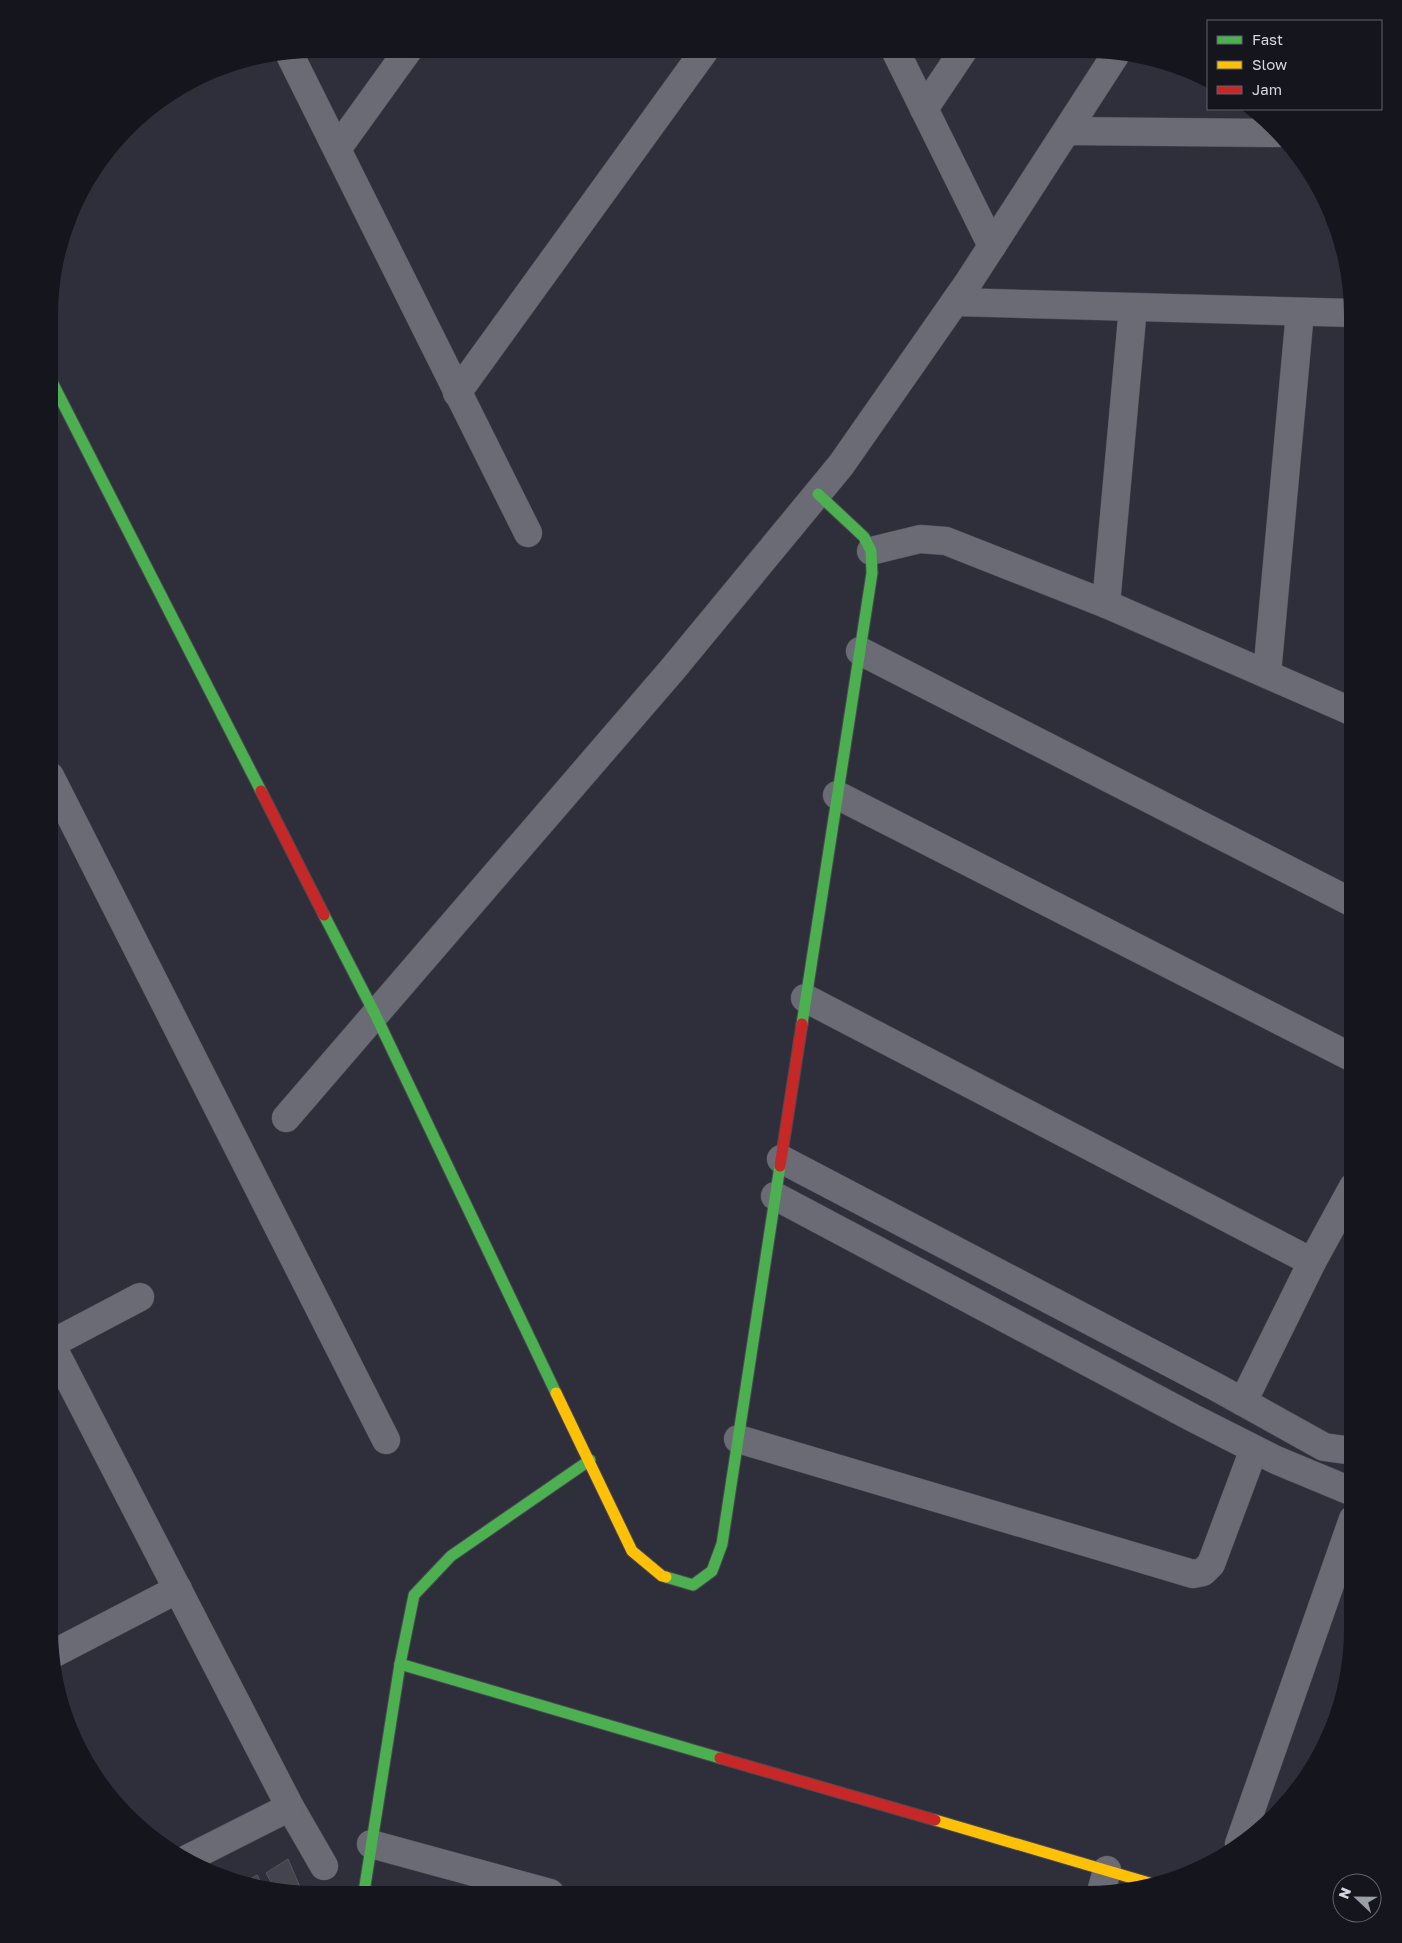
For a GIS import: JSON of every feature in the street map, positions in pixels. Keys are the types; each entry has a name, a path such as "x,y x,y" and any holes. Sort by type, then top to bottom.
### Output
{"street":[{"path":"337,149 403,58"},
{"path":"457,393 699,58"},
{"path":"899,58 992,246"},
{"path":"924,109 958,58"},
{"path":"292,59 528,533"},
{"path":"286,1118 672,670 841,465 955,302 1113,59"},
{"path":"1067,130 1269,133"},
{"path":"955,302 1344,313"},
{"path":"1106,604 1133,307"},
{"path":"1267,674 1300,312"},
{"path":"58,394 375,1014 632,1551 662,1576 693,1584 712,1571 722,1544 872,573 871,551 864,537 818,494"},
{"path":"871,551 920,539 946,540 1106,604 1344,708"},
{"path":"860,651 1344,898"},
{"path":"58,792 386,1440"},
{"path":"837,795 1344,1053"},
{"path":"806,998 1312,1262"},
{"path":"781,1159 1243,1402 1324,1447 1344,1450"},
{"path":"775,1196 1184,1414 1254,1449 1344,1488"},
{"path":"1243,1402 1312,1262 1344,1203"},
{"path":"58,1341 140,1297"},
{"path":"58,1360 290,1807 324,1866"},
{"path":"738,1439 1193,1574 1203,1572 1211,1564 1254,1449"},
{"path":"365,1886 400,1664 414,1594 451,1556 590,1460"},
{"path":"1243,1833 1344,1545"},
{"path":"59,1650 178,1589"},
{"path":"400,1664 1104,1881 1124,1883"},
{"path":"194,1855 290,1807"},
{"path":"371,1844 524,1886"}],"building":[{"path":"288,1859 299,1885 271,1882 266,1873"},
{"path":"257,1875 260,1880 252,1878"}],"traffic: fast":[{"path":"58,394 261,791"},
{"path":"802,1024 872,573 871,551 864,537 818,494"},
{"path":"324,915 375,1014 556,1393"},
{"path":"666,1577 693,1585 712,1571 722,1544 780,1166"},
{"path":"365,1886 400,1664 414,1595 451,1556 590,1460"},
{"path":"400,1664 720,1758"}],"traffic: slow":[{"path":"556,1393 632,1551 662,1576 666,1577"},
{"path":"935,1820 1140,1880"}],"traffic: jam":[{"path":"261,791 324,915"},
{"path":"780,1166 802,1024"},
{"path":"720,1758 935,1820"}]}
